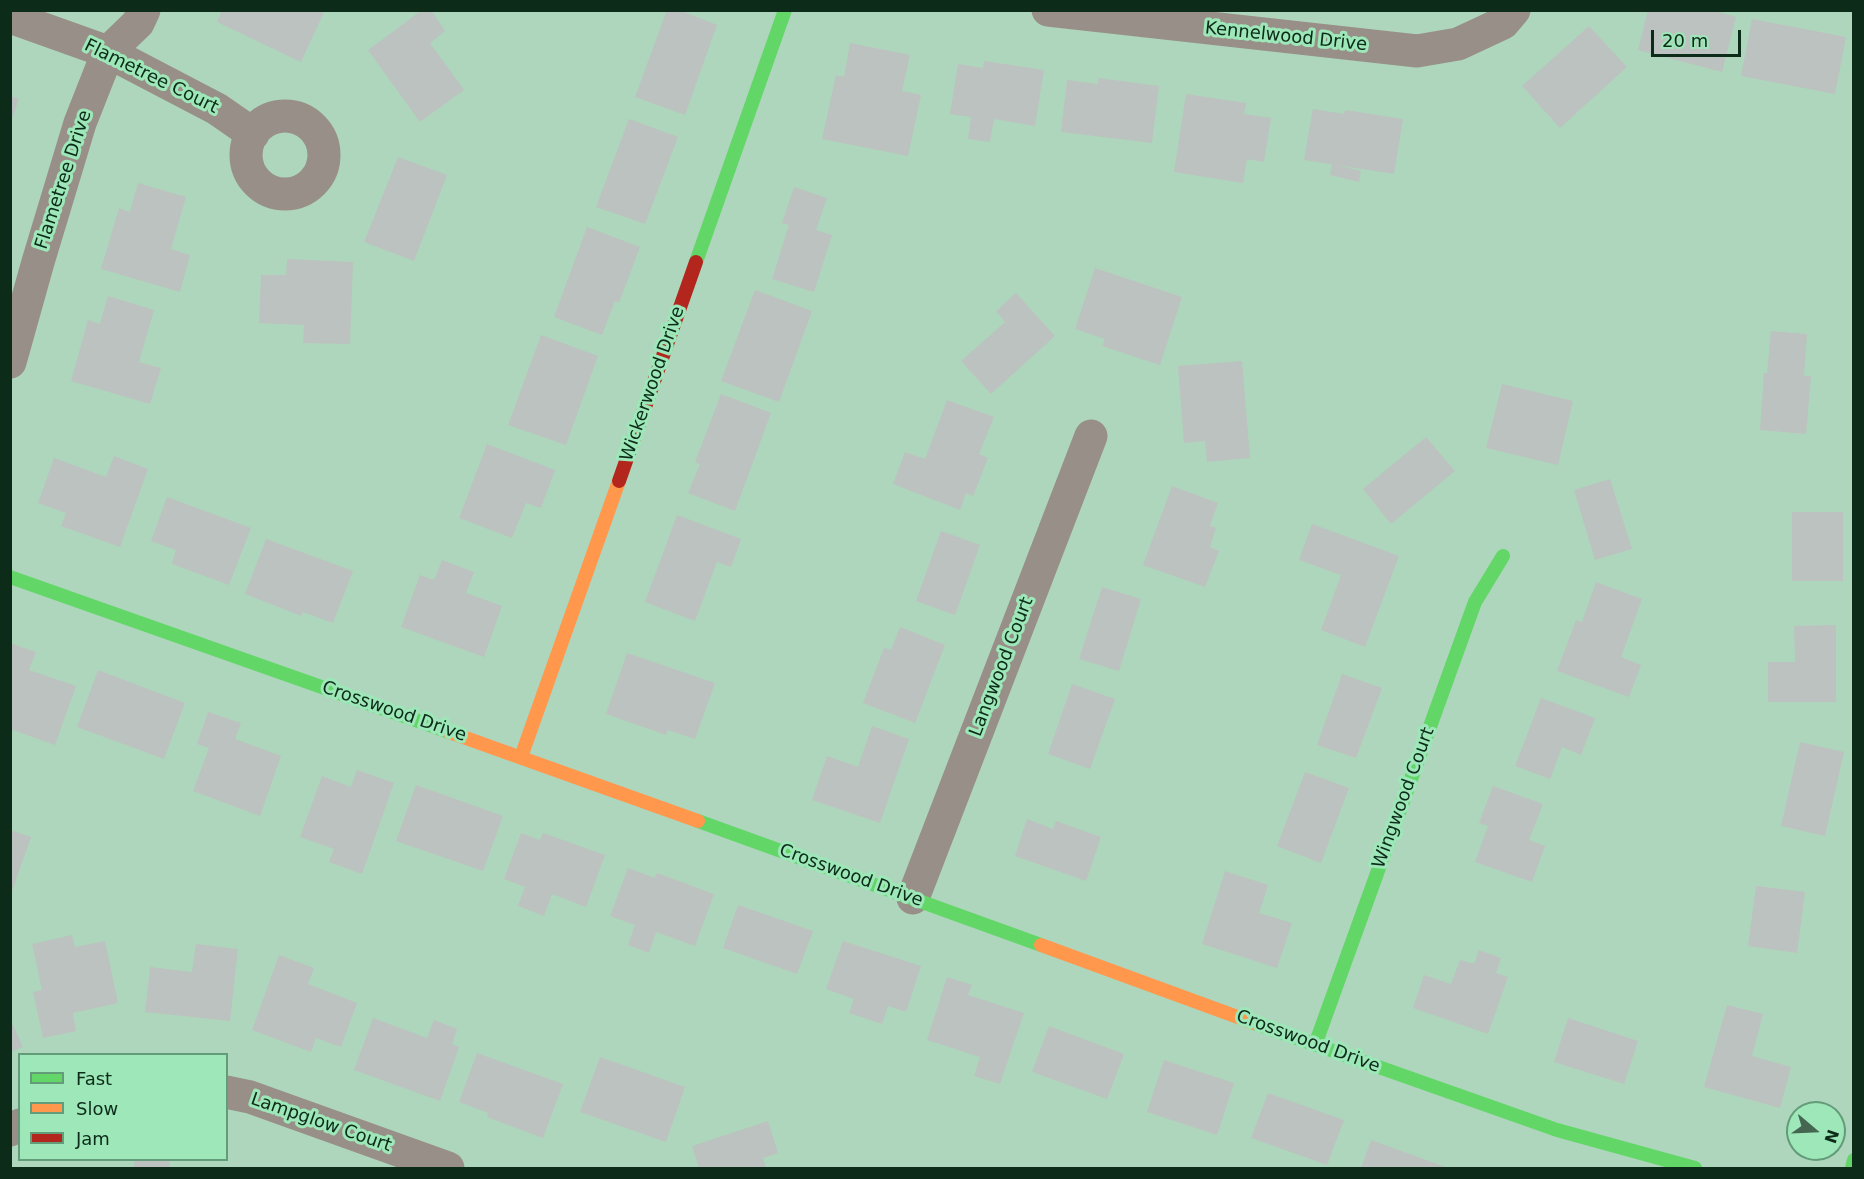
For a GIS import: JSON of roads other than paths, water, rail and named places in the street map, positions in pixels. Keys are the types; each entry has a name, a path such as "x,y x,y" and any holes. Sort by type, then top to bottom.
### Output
{"street":[{"name":"Flametree Drive","path":"10,362 80,123 108,52 138,23 144,10"},
{"name":"Wickerwood Drive","path":"520,757 785,10"},
{"name":"Kennelwood Drive","path":"1048,10 1417,51 1458,44 1503,23 1514,10"},
{"name":"Flametree Court","path":"10,17 108,52 217,109 253,134"},
{"name":"Langwood Court","path":"913,898 1091,436"},
{"name":"Wingwood Court","path":"1315,1045 1474,602 1503,556"},
{"name":"Crosswood Drive","path":"10,577 520,757 1315,1045 1557,1130 1695,1168"},
{"name":"Lampglow Court","path":"228,1092 250,1097 448,1168"},
{"path":"1852,1168 1854,1160"}]}
